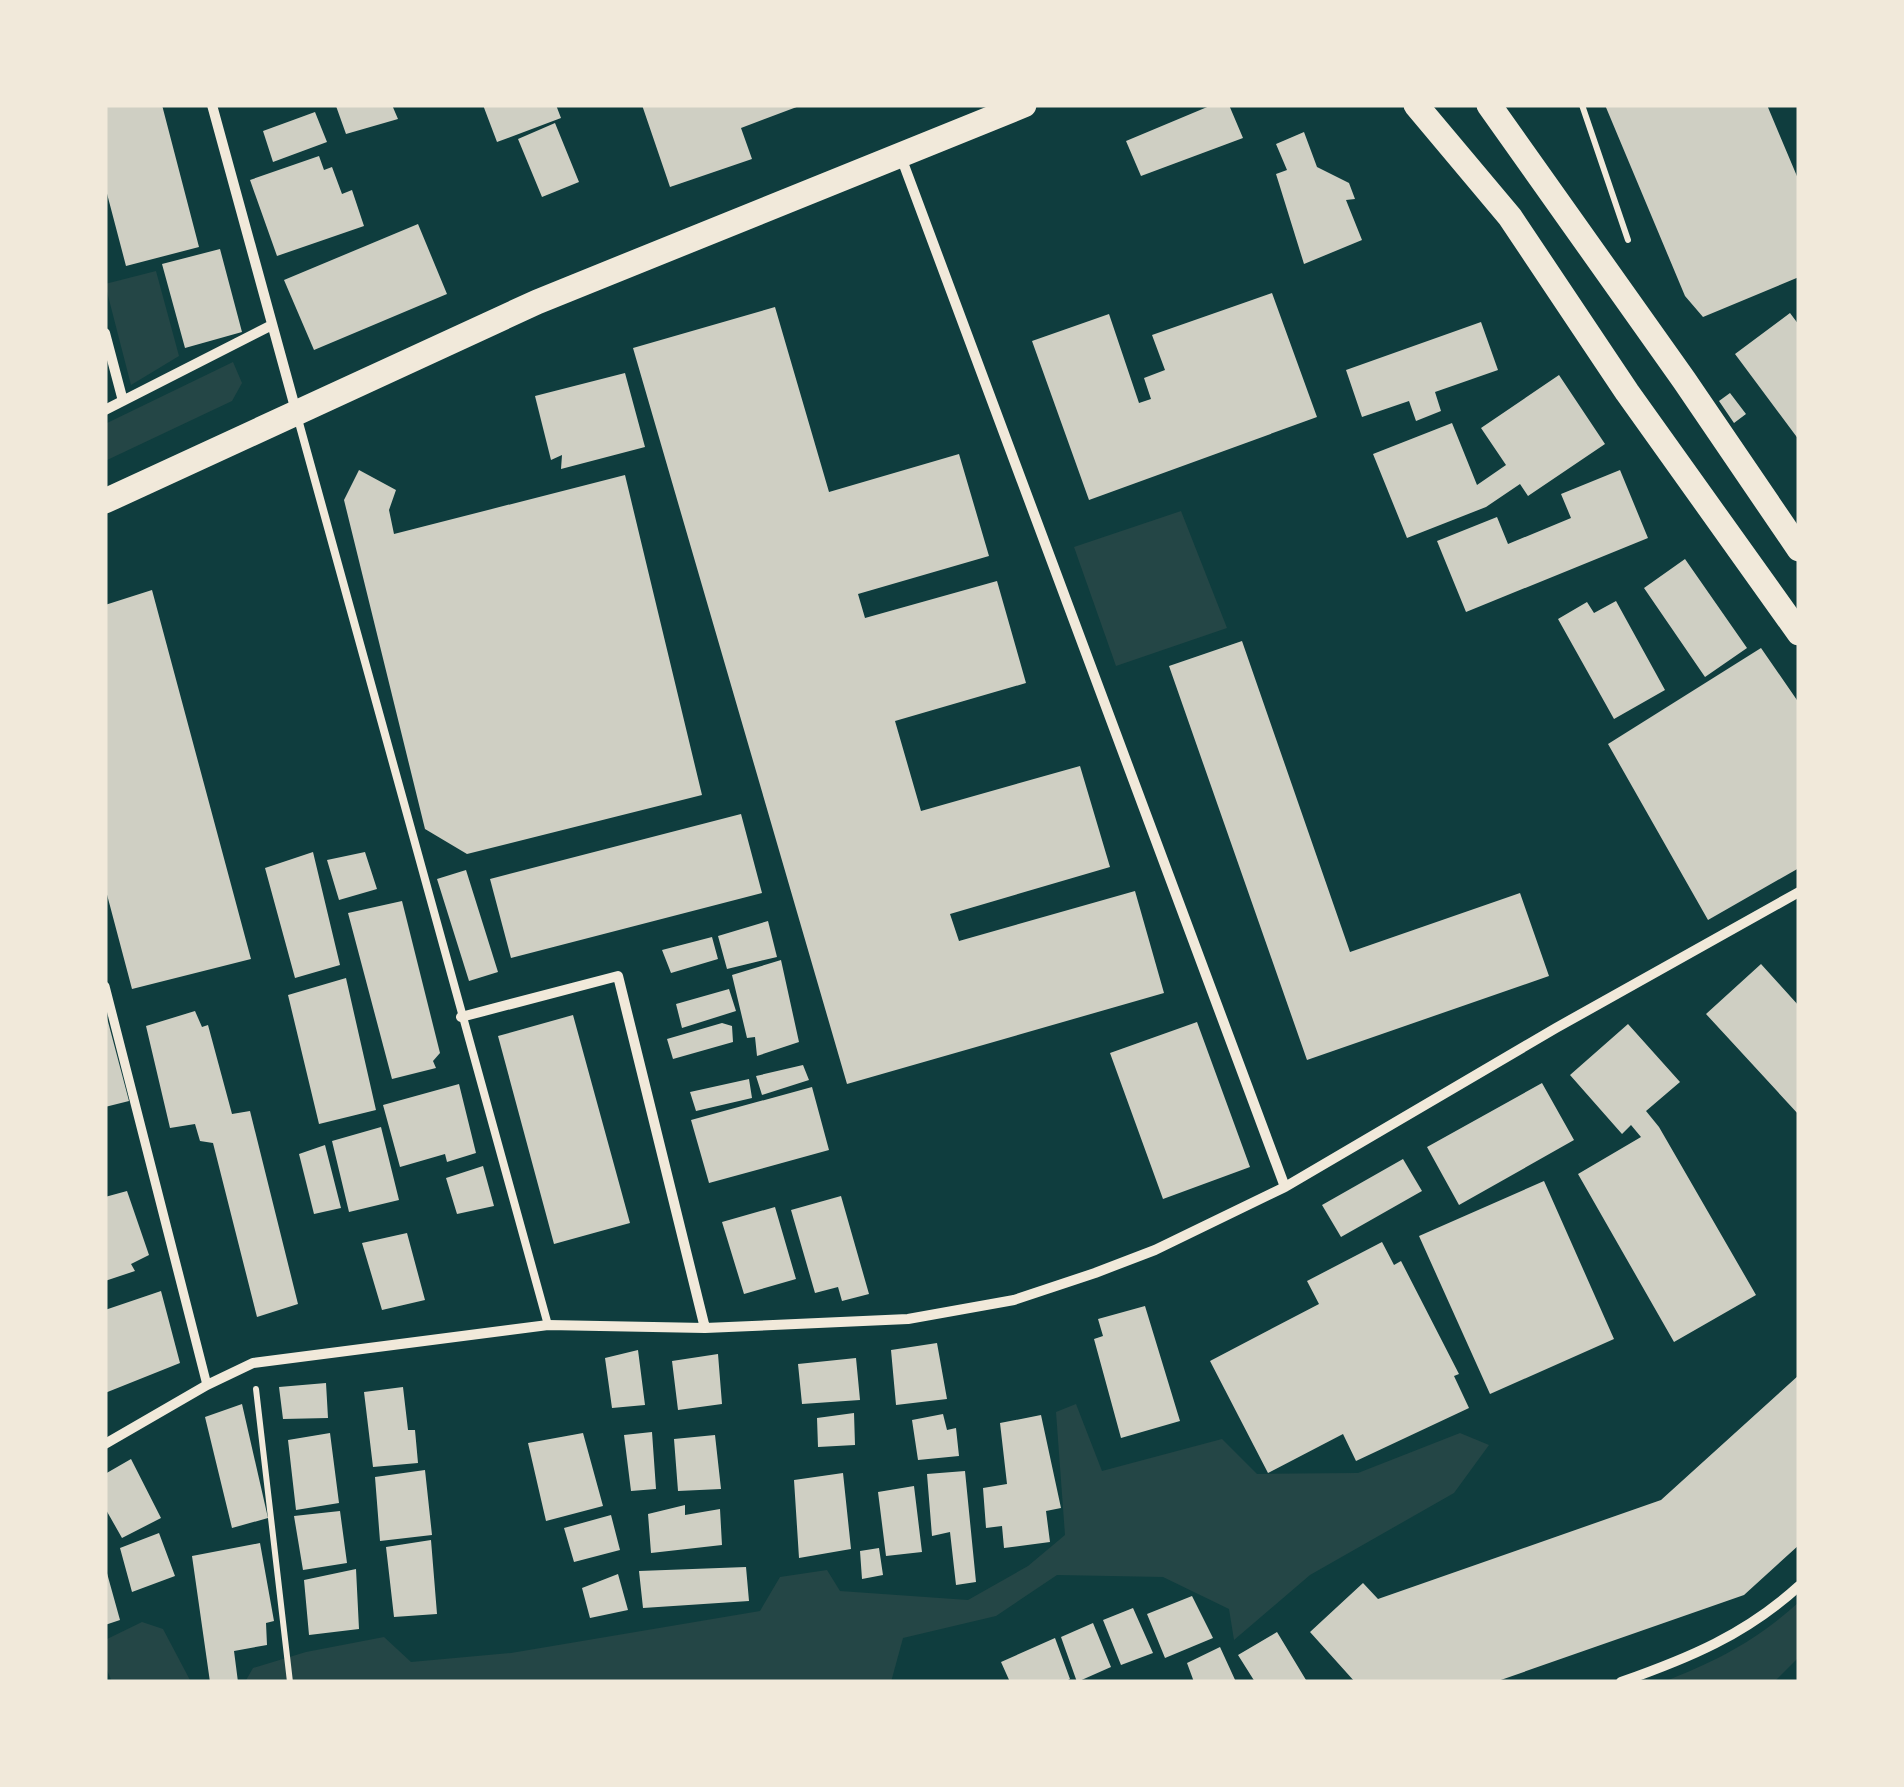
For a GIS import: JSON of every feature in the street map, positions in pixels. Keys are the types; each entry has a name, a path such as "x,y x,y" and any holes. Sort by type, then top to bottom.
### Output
{"main road":[{"path":"105,501 537,302 1024,105"},
{"path":"1416,105 1510,218 1627,392 1799,633"},
{"path":"1490,105 1799,549"}],"street":[{"path":"212,105 296,411"},
{"path":"900,154 1286,1187"},
{"path":"105,410 272,325"},
{"path":"105,333 123,401"},
{"path":"105,1444 253,1363 548,1326 705,1328 908,1319 1014,1300 1095,1274 1155,1250 1286,1187 1539,1038 1799,892"},
{"path":"461,1017 618,976 705,1328"},
{"path":"105,986 207,1385"},
{"path":"1621,1682 1688,1658 1766,1616 1799,1586"}],"lane":[{"path":"296,411 548,1326"}],"path":[{"path":"1582,105 1628,240"},
{"path":"253,1363 290,1682"}],"shaded area":[{"path":"156,271 179,356 131,385 105,284"},
{"path":"233,362 242,383 232,401 105,461 105,424"},
{"path":"1181,511 1227,628 1116,666 1074,547"},
{"path":"1076,1404 1102,1471 1222,1439 1257,1474 1358,1473 1460,1433 1489,1445 1454,1493 1310,1575 1234,1640 1229,1609 1163,1577 1057,1575 996,1616 903,1638 891,1682 245,1682 253,1668 306,1652 384,1637 411,1662 511,1653 760,1611 780,1577 827,1570 840,1591 968,1600 1028,1566 1065,1535 1056,1412"},
{"path":"1799,1602 1799,1657 1774,1682 1663,1682 1735,1649"},
{"path":"142,1622 163,1629 191,1682 112,1682 105,1665 105,1640"}],"building":[{"path":"105,105 162,105 199,247 126,266 105,186"},
{"path":"392,105 398,119 346,134 336,106"},
{"path":"483,105 556,105 561,118 497,142"},
{"path":"642,105 802,105 741,128 752,159 670,187"},
{"path":"1212,105 1229,105 1243,138 1141,176 1126,141"},
{"path":"1605,105 1767,105 1799,181 1799,277 1703,317 1685,296"},
{"path":"315,112 327,142 273,162 263,131"},
{"path":"555,123 579,182 542,197 518,139"},
{"path":"1304,132 1317,167 1349,183 1355,199 1346,200 1362,240 1304,264 1276,174 1287,170 1276,144"},
{"path":"319,156 324,170 332,167 342,194 352,190 364,226 277,256 250,180"},
{"path":"418,224 447,294 314,350 284,280"},
{"path":"220,249 242,332 185,348 162,264"},
{"path":"1272,293 1317,417 1089,500 1032,341 1109,314 1139,403 1151,399 1144,378 1165,370 1152,335"},
{"path":"775,307 829,492 959,454 989,556 858,594 865,618 997,581 1026,683 895,721 921,811 1080,766 1110,867 950,914 959,941 1135,891 1164,993 847,1084 633,348"},
{"path":"1790,313 1799,325 1799,440 1735,354"},
{"path":"1481,322 1498,370 1435,392 1441,411 1416,421 1409,401 1362,417 1346,370"},
{"path":"625,373 645,447 561,469 562,455 551,460 535,396"},
{"path":"1559,375 1605,444 1528,496 1520,484 1486,507 1407,538 1373,454 1452,423 1477,485 1506,465 1481,428"},
{"path":"1730,393 1746,414 1734,423 1719,401"},
{"path":"359,470 396,490 389,510 394,534 625,475 702,795 467,854 425,829 344,500"},
{"path":"1620,470 1648,538 1466,612 1437,541 1497,517 1508,544 1571,518 1561,494"},
{"path":"1685,559 1747,648 1705,677 1644,588"},
{"path":"152,590 251,959 132,989 105,887 105,605"},
{"path":"1616,601 1665,690 1614,719 1558,619 1587,602 1594,613"},
{"path":"1242,641 1350,952 1520,893 1549,976 1307,1060 1169,666"},
{"path":"1761,648 1799,703 1799,868 1708,920 1608,744"},
{"path":"741,814 762,893 511,958 490,879"},
{"path":"313,852 340,965 295,978 265,868"},
{"path":"365,852 377,889 339,900 327,860"},
{"path":"466,870 498,972 469,981 437,879"},
{"path":"402,901 440,1053 433,1061 436,1068 392,1079 348,913"},
{"path":"768,921 777,957 727,969 718,936"},
{"path":"712,937 718,959 671,973 662,950"},
{"path":"781,960 799,1042 757,1056 755,1037 747,1038 732,975"},
{"path":"1761,964 1799,1006 1799,1115 1706,1014"},
{"path":"346,978 376,1110 319,1124 288,995"},
{"path":"729,989 736,1011 682,1028 676,1004"},
{"path":"195,1011 202,1027 208,1025 232,1114 250,1111 298,1304 257,1317 213,1143 200,1141 195,1124 170,1128 146,1026"},
{"path":"105,1015 129,1101 105,1107"},
{"path":"573,1015 630,1223 554,1244 498,1036"},
{"path":"1197,1022 1250,1167 1163,1199 1110,1053"},
{"path":"722,1023 732,1026 733,1042 673,1059 667,1039"},
{"path":"1628,1024 1680,1082 1646,1111 1756,1295 1674,1342 1578,1174 1641,1137 1631,1125 1622,1134 1570,1075"},
{"path":"803,1065 809,1080 762,1095 756,1076"},
{"path":"749,1079 752,1098 696,1111 690,1092"},
{"path":"1542,1083 1574,1140 1459,1205 1427,1147"},
{"path":"459,1084 476,1153 447,1162 445,1154 400,1167 383,1105"},
{"path":"812,1087 829,1150 709,1183 691,1120"},
{"path":"381,1127 399,1200 349,1212 332,1141"},
{"path":"325,1145 341,1208 314,1214 299,1154"},
{"path":"1403,1159 1422,1191 1341,1237 1322,1205"},
{"path":"483,1166 494,1206 457,1214 446,1178"},
{"path":"1544,1181 1614,1339 1490,1394 1419,1236"},
{"path":"127,1191 149,1255 131,1264 135,1271 105,1281 105,1197"},
{"path":"841,1196 869,1294 842,1301 838,1287 815,1293 791,1210"},
{"path":"775,1207 796,1279 744,1294 722,1222"},
{"path":"407,1233 425,1300 382,1310 362,1243"},
{"path":"1382,1242 1394,1265 1401,1261 1459,1374 1454,1376 1469,1408 1356,1461 1343,1434 1268,1473 1210,1361 1319,1304 1307,1281"},
{"path":"161,1291 180,1363 105,1393 105,1310"},
{"path":"1145,1306 1180,1421 1121,1438 1094,1339 1103,1336 1098,1319"},
{"path":"937,1343 947,1399 896,1405 891,1350"},
{"path":"638,1350 645,1405 612,1408 605,1358"},
{"path":"718,1354 722,1404 678,1410 672,1361"},
{"path":"856,1358 860,1400 802,1404 798,1364"},
{"path":"1799,1375 1799,1545 1744,1595 1495,1682 1355,1682 1310,1632 1363,1583 1378,1599 1661,1500"},
{"path":"326,1383 328,1418 283,1419 279,1387"},
{"path":"403,1387 408,1430 415,1430 418,1463 373,1467 364,1392"},
{"path":"242,1404 268,1518 232,1528 205,1417"},
{"path":"854,1413 855,1445 818,1447 817,1418"},
{"path":"943,1414 947,1430 956,1428 959,1456 918,1460 912,1420"},
{"path":"1041,1415 1061,1508 1046,1511 1050,1542 1004,1548 1002,1526 986,1528 983,1488 1007,1484 1000,1423"},
{"path":"652,1432 656,1489 631,1491 624,1435"},
{"path":"330,1433 339,1503 296,1510 288,1440"},
{"path":"583,1433 603,1506 546,1521 528,1443"},
{"path":"715,1435 721,1489 678,1491 674,1439"},
{"path":"131,1459 161,1518 122,1538 105,1508 105,1474"},
{"path":"425,1470 432,1535 380,1541 375,1477"},
{"path":"965,1471 976,1582 956,1585 950,1532 932,1536 927,1474"},
{"path":"843,1473 851,1549 799,1558 794,1480"},
{"path":"914,1486 922,1552 886,1556 878,1492"},
{"path":"685,1505 685,1515 720,1509 722,1545 651,1553 648,1514"},
{"path":"340,1511 347,1563 303,1570 294,1516"},
{"path":"611,1515 620,1550 574,1562 564,1528"},
{"path":"159,1533 175,1576 132,1592 120,1548"},
{"path":"431,1540 437,1614 394,1617 386,1547"},
{"path":"260,1543 274,1621 266,1623 267,1645 234,1651 238,1682 210,1682 192,1556"},
{"path":"879,1548 883,1575 862,1579 860,1551"},
{"path":"105,1566 120,1620 105,1625"},
{"path":"746,1567 749,1601 643,1608 639,1571"},
{"path":"356,1569 359,1629 309,1635 304,1580"},
{"path":"618,1574 628,1610 590,1618 582,1588"},
{"path":"1192,1596 1213,1638 1165,1658 1147,1614"},
{"path":"1133,1608 1153,1653 1121,1665 1103,1620"},
{"path":"1093,1623 1111,1667 1077,1682 1061,1637"},
{"path":"1277,1632 1306,1680 1303,1682 1255,1682 1238,1655"},
{"path":"1055,1638 1070,1679 1010,1682 1001,1662"},
{"path":"1220,1647 1236,1682 1194,1682 1187,1663"}]}
